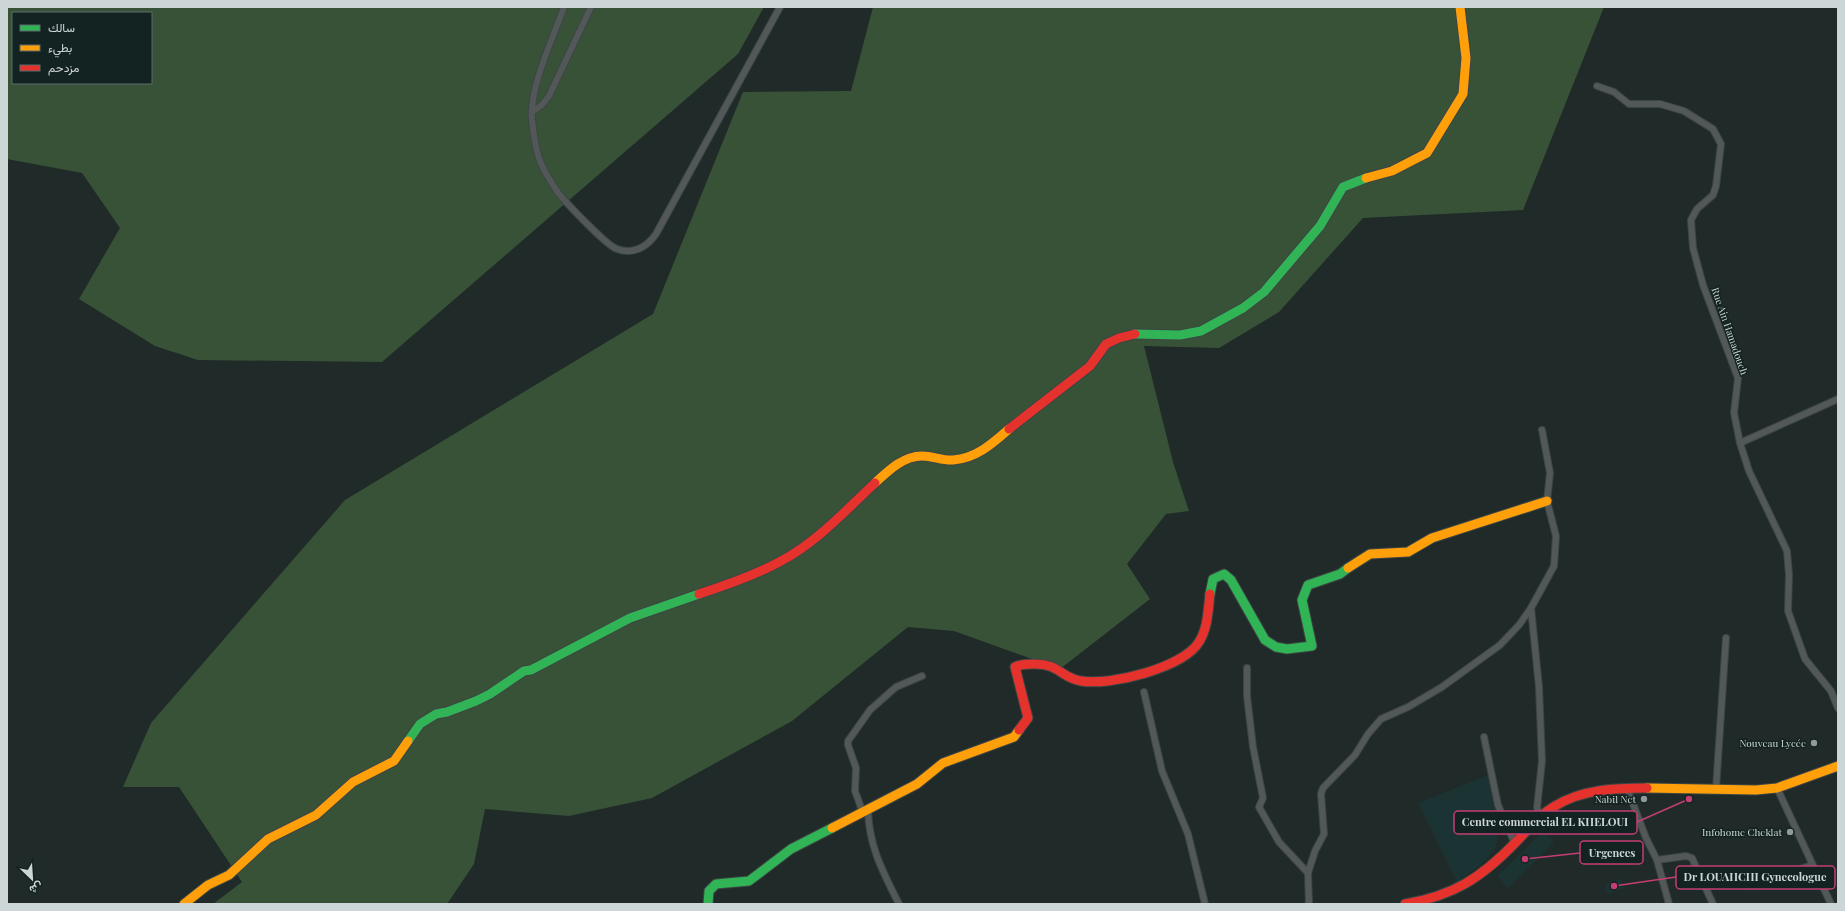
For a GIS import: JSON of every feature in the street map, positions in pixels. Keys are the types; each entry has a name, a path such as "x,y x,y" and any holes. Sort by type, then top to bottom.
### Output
{"street":[{"path":"564,7 534,92 532,112 535,144 544,169 558,192 611,247 626,251 640,248 652,240 780,7"},
{"path":"532,112 542,105 549,96 591,7"},
{"path":"184,904 208,885 229,875 239,868 249,855 268,839 316,815 353,782 394,761 420,724 436,714 447,712 476,701 490,694 524,671 531,670 630,618 733,583 782,561 816,537 893,467 910,458 923,456 934,459 954,460 985,450 1019,420 1041,405 1090,366 1106,344 1134,334 1180,335 1200,331 1243,308 1264,292 1320,226 1343,187 1353,182 1392,171 1427,153 1463,94 1466,58 1460,7"},
{"name":"Rue Ain Hamadouch","path":"1597,86 1614,92 1629,104 1660,104 1684,111 1713,129 1721,144 1716,186 1713,196 1697,209 1691,220 1693,248 1703,285 1738,378 1734,413 1740,443 1749,471 1787,551 1789,575 1788,611 1805,659 1831,691 1838,708"},
{"path":"1740,443 1838,399"},
{"path":"1309,904 1308,873 1314,851 1324,834 1323,788 1355,755 1374,726 1381,719 1408,707 1442,687 1500,645 1519,625 1531,608 1554,566 1556,536 1547,501 1550,472 1542,430"},
{"path":"708,904 709,891 716,884 741,883 749,881 760,875 776,859 917,784 943,763 1014,737 1028,718 1022,689 1015,667 1021,664 1046,664 1078,680 1097,683 1114,681 1147,672 1176,660 1198,644 1205,627 1209,591 1213,579 1224,574 1231,580 1265,640 1284,650 1298,650 1312,646 1302,600 1308,585 1340,574 1357,560 1370,554 1408,552 1432,538 1547,501"},
{"path":"1531,608 1539,694 1542,761 1537,808 1541,816"},
{"path":"1716,790 1726,638"},
{"path":"1247,668 1247,696 1253,747 1263,798 1259,807 1279,842 1308,873"},
{"path":"899,904 875,856 866,811 855,791 856,768 848,746 848,741 870,710 896,687 922,676"},
{"path":"1144,692 1162,771 1188,834 1205,904"},
{"path":"1484,737 1498,805 1515,844"},
{"path":"1405,904 1428,900 1458,889 1484,873 1515,844 1541,816 1575,796 1602,789 1627,788 1716,790 1756,790 1777,788 1838,766"},
{"path":"1627,788 1646,838 1657,860 1670,904"},
{"path":"1777,788 1830,904"},
{"path":"1657,860 1686,856 1692,858 1713,904"},
{"path":"1751,886 1812,865"}],"shaded area":[{"path":"1488,775 1504,814 1495,849 1482,864 1457,882 1418,803"},
{"path":"1543,831 1554,842 1508,888 1497,876"},
{"path":"1621,879 1623,889 1607,894 1605,884"}],"green space":[{"path":"7,7 764,7 738,54 382,362 198,360 155,346 79,299 120,228 82,173 7,159"},
{"path":"873,7 1604,7 1523,210 1363,218 1279,312 1219,348 1144,346 1173,462 1189,511 1166,514 1127,564 1150,599 1060,669 954,631 908,627 792,721 652,798 569,816 485,809 474,864 447,904 213,904 242,882 179,787 123,787 151,723 345,500 653,314 743,92 851,91"}],"traffic: fast":[{"path":"1135,334 1180,335 1201,331 1243,308 1264,292 1320,226 1343,187 1366,178"},
{"path":"1210,594 1213,579 1224,574 1231,580 1265,640 1276,647 1287,649 1312,646 1302,600 1308,585 1340,574 1348,568"},
{"path":"408,741 420,724 436,714 447,712 476,701 490,694 524,671 531,670 630,618 699,594"},
{"path":"708,904 709,891 716,884 749,881 791,849 832,828"}],"traffic: slow":[{"path":"1366,178 1392,171 1427,153 1463,94 1466,58 1460,7"},
{"path":"875,483 902,461 915,457 926,456 953,460 970,456 984,449 1009,429"},
{"path":"1348,568 1370,554 1408,552 1432,538 1547,501"},
{"path":"832,828 917,784 943,763 1014,737 1019,730"},
{"path":"184,904 208,885 229,875 268,839 316,815 353,782 394,761 408,741"},
{"path":"1647,788 1756,790 1777,788 1838,766"}],"traffic: jam":[{"path":"1009,429 1090,366 1106,344 1119,338 1135,334"},
{"path":"699,594 731,583 771,566 807,545 831,525 875,483"},
{"path":"1019,730 1028,718 1015,667 1024,664 1042,664 1054,668 1074,679 1094,682 1127,678 1162,667 1178,660 1191,651 1199,642 1206,625 1210,594"},
{"path":"1405,904 1438,896 1465,884 1478,876 1515,843 1544,814 1566,800 1588,793 1611,789 1647,788"}],"place":[{"name":"Nouveau Lycée","path":"1814,743"},
{"name":"Nabil Net","path":"1644,799"},
{"name":"Centre commercial EL KHELOUI","path":"1689,799"},
{"name":"Infohome Cheklat","path":"1790,832"},
{"name":"Urgences","path":"1525,859"},
{"name":"Dr LOUAHCHI Gynecologue","path":"1614,886"}]}
